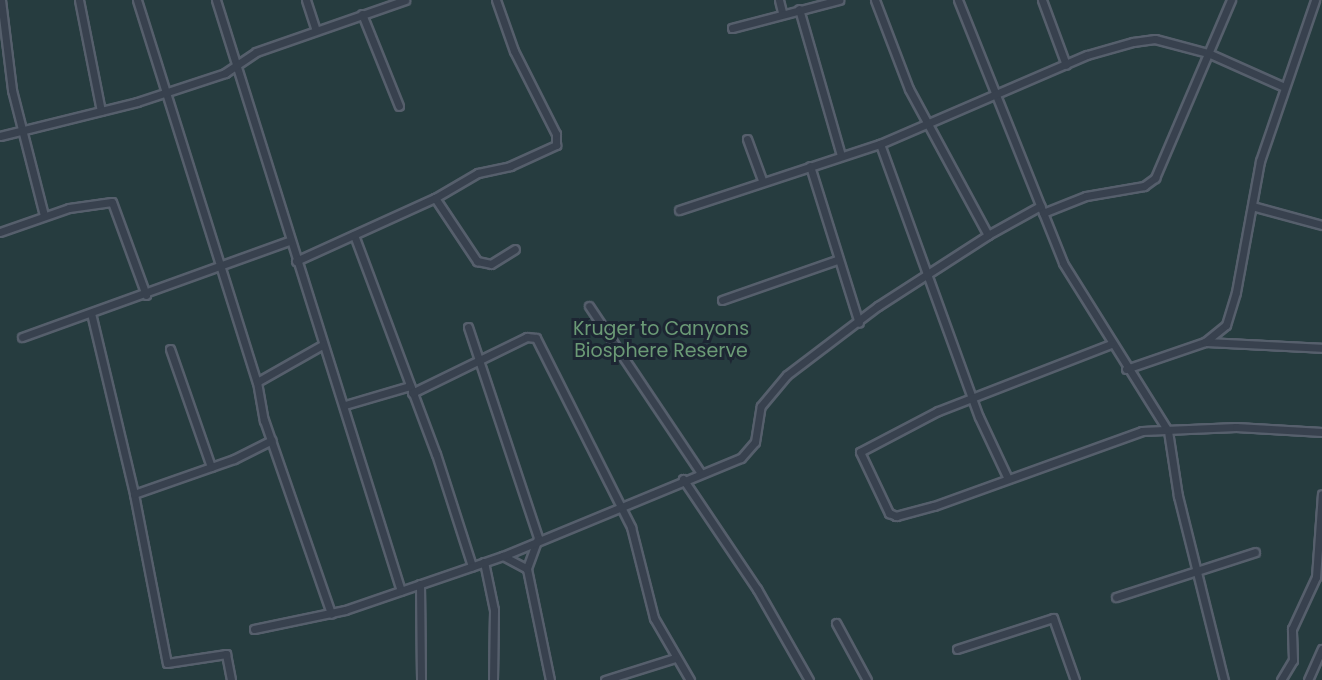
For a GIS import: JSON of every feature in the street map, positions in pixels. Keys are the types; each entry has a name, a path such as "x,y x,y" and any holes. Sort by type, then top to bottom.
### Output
{"street":[{"path":"1,0 2,39 20,131 44,216"},
{"path":"79,0 100,111"},
{"path":"136,0 257,382 272,440 331,614"},
{"path":"216,0 235,70 322,345 345,405 401,591"},
{"path":"306,0 316,30"},
{"path":"0,136 100,111 235,70 249,55 405,0"},
{"path":"296,261 435,198 478,173 510,166 558,143 514,51 496,0"},
{"path":"779,0 782,12"},
{"path":"732,28 782,12 839,0"},
{"path":"875,0 902,75 988,235"},
{"path":"958,0 993,94 1063,263 1126,369 1168,431 1178,496 1199,569 1224,680"},
{"path":"1042,0 1066,65"},
{"path":"254,629 331,614 503,556 538,538 748,454 764,400 788,374 988,235 1042,210 1086,196 1150,183 1163,165 1231,0"},
{"path":"1126,369 1205,342 1221,331 1229,317 1251,206 1282,86 1318,1"},
{"path":"799,9 841,155"},
{"path":"362,15 399,106"},
{"path":"679,210 762,180 880,144 927,120 1066,65 1145,39 1208,53 1282,86"},
{"path":"747,139 762,180"},
{"path":"880,144 973,398 1008,479"},
{"path":"810,166 837,260 859,323"},
{"path":"435,198 477,261 491,264 515,249"},
{"path":"0,232 44,216 97,202 115,204 146,295"},
{"path":"1251,206 1322,225"},
{"path":"354,235 472,566"},
{"path":"22,337 146,295 219,265 289,241"},
{"path":"722,299 837,260"},
{"path":"589,306 699,472"},
{"path":"91,313 134,494 167,663 226,654 231,680"},
{"path":"468,327 538,538 527,569 550,680"},
{"path":"345,405 411,389 480,361 527,337 536,338 638,542 654,618 690,680"},
{"path":"1205,342 1322,348"},
{"path":"1111,344 918,420 860,452 892,516 1008,479 1126,436 1236,427 1322,432"},
{"path":"257,382 322,345"},
{"path":"170,349 211,467"},
{"path":"134,494 211,467 272,440"},
{"path":"683,479 757,589 810,680"},
{"path":"1281,680 1293,660 1292,629 1316,577 1322,494"},
{"path":"1116,597 1255,552"},
{"path":"503,556 527,569"},
{"path":"484,562 494,610 494,680"},
{"path":"420,584 421,680"},
{"path":"957,649 1053,618 1075,680"},
{"path":"836,623 867,680"},
{"path":"1308,680 1322,649"},
{"path":"609,679 675,658"}],"green space":[{"name":"Kruger to Canyons Biosphere Reserve","path":"0,0 1322,0 1322,680 0,680"}]}
